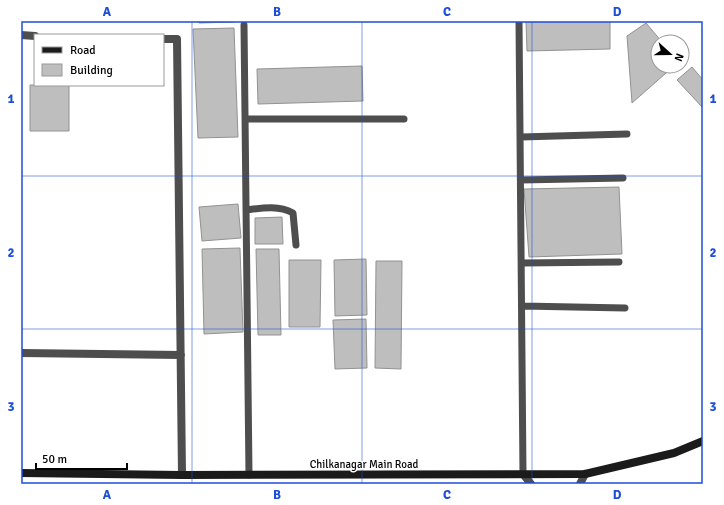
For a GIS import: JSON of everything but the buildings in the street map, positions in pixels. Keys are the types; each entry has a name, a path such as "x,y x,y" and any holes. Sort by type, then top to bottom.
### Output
{"main road":[{"name":"Chilkanagar Main Road","path":"21,473 182,475 585,474 674,453 703,441"}],"street":[{"path":"21,35 34,36"},
{"path":"164,38 177,39 182,475"},
{"path":"21,353 180,355"},
{"path":"523,474 530,484"},
{"path":"580,484 585,474"}],"lane":[{"path":"519,21 523,474"},
{"path":"244,25 249,475"},
{"path":"245,119 404,119"},
{"path":"521,137 627,134"},
{"path":"521,180 623,178"},
{"path":"246,210 272,207 284,208 293,213 296,245"},
{"path":"522,262 619,262"},
{"path":"522,306 625,308"}]}
